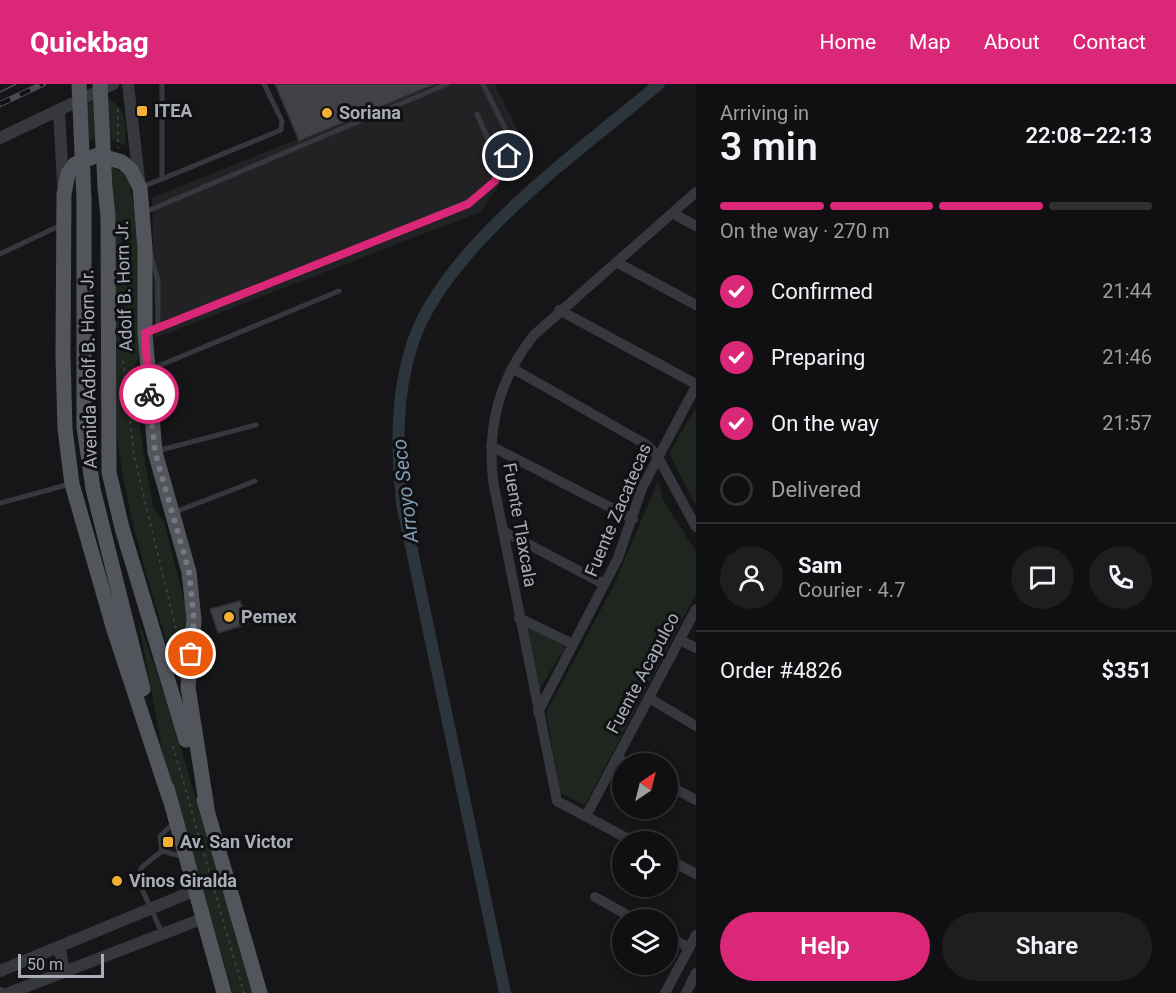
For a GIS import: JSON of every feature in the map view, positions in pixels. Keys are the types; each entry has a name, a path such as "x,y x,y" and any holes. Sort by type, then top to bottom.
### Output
{"main road":[{"name":"Avenida Adolf B. Horn Jr.","path":"79,84 84,199 84,427 93,489 169,797 224,993"},
{"name":"Avenida Adolf B. Horn Jr.","path":"100,84 108,216 109,472 122,528 207,808 260,993"},
{"path":"140,188 131,170 122,162 98,155 75,164 68,174 64,194 63,224 65,429 72,484 114,630 169,797"},
{"name":"Adolf B. Horn Jr.","path":"140,188 152,330 147,370 155,452 189,572 194,620 188,687 207,808"}],"street":[{"path":"0,138 113,84"},
{"name":"Adolf B. Horn Jr.","path":"128,84 140,188"},
{"path":"59,110 64,194"},
{"name":"Fuente Tlaxcala","path":"586,816 557,801 493,481 491,446 494,415 512,368 534,335 559,310 696,192"},
{"path":"672,213 696,226"},
{"path":"616,262 696,305"},
{"path":"559,310 696,385"},
{"path":"512,368 638,438 658,457 696,527"},
{"name":"Fuente Zacatecas","path":"538,712 626,542 642,488 696,385"},
{"path":"491,446 633,519"},
{"path":"503,531 604,584"},
{"name":"Fuente Acapulco","path":"620,753 696,609"},
{"path":"519,618 573,644"},
{"path":"680,640 696,648"},
{"path":"649,698 696,726"},
{"name":"Fuente Acapulco","path":"586,816 612,767"},
{"path":"678,790 696,800"},
{"path":"586,816 614,831"},
{"path":"678,864 696,874"},
{"path":"0,971 196,890"},
{"path":"594,897 616,909"},
{"path":"9,993 204,918"},
{"path":"665,993 696,935"},
{"path":"678,942 689,948"},
{"path":"55,948 61,954 64,972"},
{"path":"686,993 696,973"}],"lane":[{"path":"162,84 162,179"},
{"path":"140,188 281,130 282,121 264,84"},
{"path":"141,213 447,84"},
{"path":"152,330 468,204 485,191 502,171 508,156 510,138 483,84"},
{"path":"477,114 502,171"},
{"path":"0,254 63,224"},
{"path":"147,370 339,291"},
{"path":"155,452 256,425"},
{"path":"173,513 255,481"},
{"path":"0,502 72,484"},
{"path":"162,851 160,836 176,820"},
{"path":"162,851 187,857"},
{"path":"162,851 142,867 137,878 162,933"}],"path":[{"path":"172,741 244,993"}],"shaded area":[{"path":"433,84 495,84 526,147 480,212 155,338 152,198"},
{"path":"108,98 122,113 126,146 100,138 74,148 74,117 94,100"},
{"path":"112,166 128,177 137,224 139,357 131,376 153,508 164,521 188,617 184,680 178,680 150,586 133,523 120,459 116,427"},
{"path":"696,408 696,506 669,453"},
{"path":"658,481 663,500 696,552 696,594 585,805 560,793 546,713 613,587"},
{"path":"138,618 176,731 252,993 233,993 163,755"},
{"path":"525,624 566,646 539,690"}],"building":[{"name":"Soriana","path":"275,84 435,84 299,141"},
{"name":"Pemex","path":"240,601 248,624 218,633 210,609"}],"waterway":[{"name":"Arroyo Seco","path":"505,993 402,503 398,443 400,404 406,365 428,308 453,272 483,237 518,202 659,84"}],"tram line":[{"path":"0,92 16,84"}],"railway":[{"path":"0,104 43,84"}],"way so far":[{"path":"149,394 155,452 189,572 194,620 191,654"}],"place":[{"name":"ITEA","path":"142,111"},
{"name":"Soriana","path":"327,113"},
{"name":"Pemex","path":"229,617"},
{"name":"Av. San Victor","path":"168,842"},
{"name":"Vinos Giralda","path":"117,881"}],"route":[{"path":"149,394 145,333 468,204 495,181 506,164 508,156"}]}
